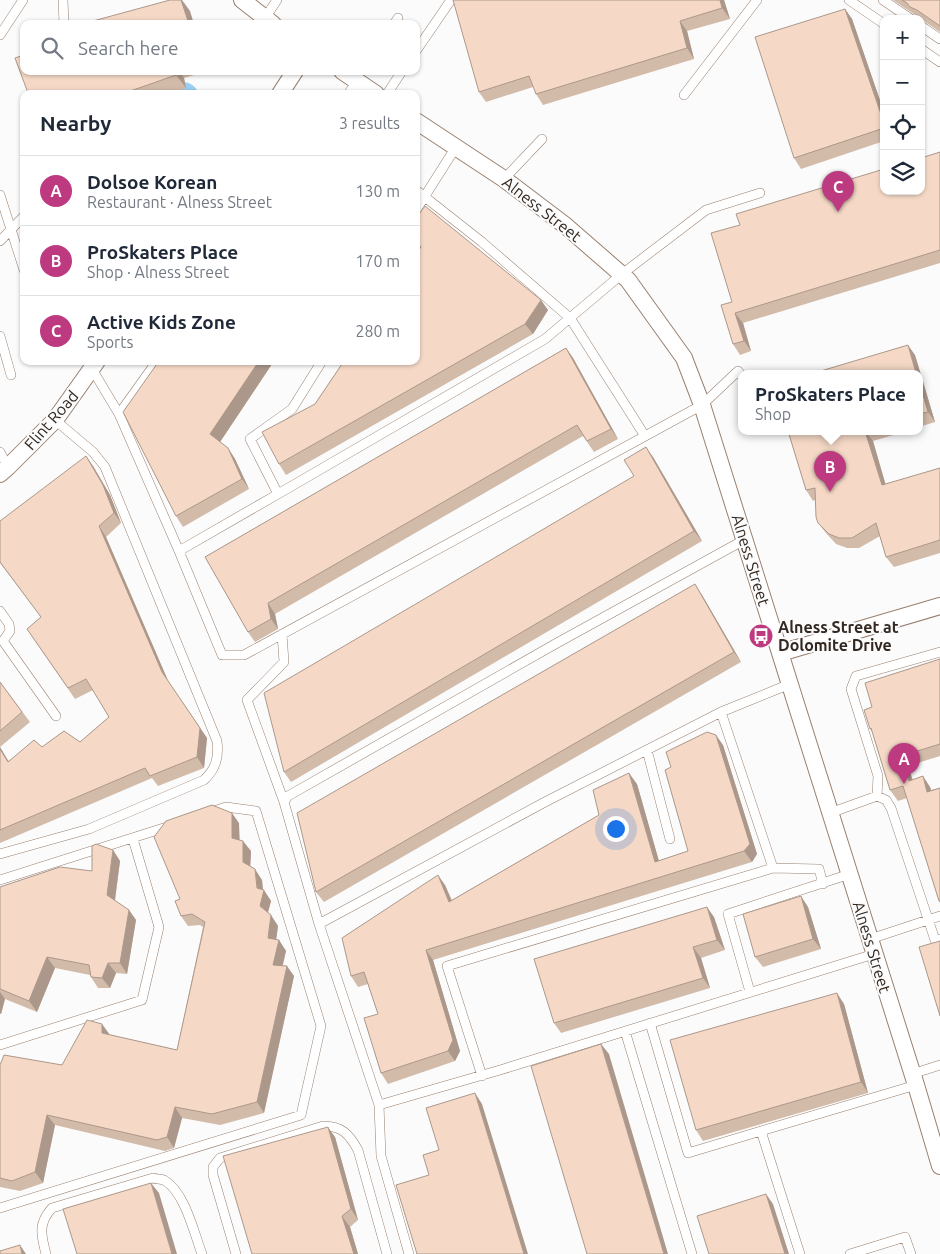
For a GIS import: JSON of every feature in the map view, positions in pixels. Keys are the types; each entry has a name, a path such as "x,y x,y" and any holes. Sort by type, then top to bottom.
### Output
{"street":[{"path":"242,0 268,20"},
{"path":"283,90 292,75"},
{"path":"353,80 369,90"},
{"name":"Alness Street","path":"420,123 504,179 566,226 622,274 684,358 702,404 940,1166"},
{"name":"Flint Road","path":"4,470 55,420 95,365"},
{"path":"780,653 940,606"}],"lane":[{"path":"0,32 23,0"},
{"path":"63,0 64,20"},
{"path":"269,20 277,0"},
{"path":"420,45 451,0"},
{"path":"684,95 757,0"},
{"path":"849,0 880,21"},
{"path":"883,0 905,15"},
{"path":"925,29 940,39"},
{"path":"925,52 940,62"},
{"path":"390,90 399,75"},
{"path":"504,179 542,139"},
{"path":"420,204 456,147"},
{"path":"420,193 482,242 570,318 645,436"},
{"path":"179,551 545,339 622,274 706,210 760,193"},
{"path":"0,195 20,258"},
{"path":"0,241 20,220"},
{"path":"0,336 10,375"},
{"path":"95,365 119,414 179,551 222,655 244,655 645,436 702,404 738,371"},
{"path":"119,414 154,365"},
{"path":"278,494 250,439 292,409 320,365"},
{"path":"0,854 88,829 204,780 212,772 218,751 217,741 105,467 93,452 55,420"},
{"path":"0,452 4,470"},
{"path":"284,802 288,796 744,540"},
{"path":"0,611 9,624 10,630 3,641 56,716"},
{"path":"282,634 284,662 247,700 284,802 319,924 378,1105 382,1156 409,1254"},
{"path":"877,796 878,776 851,690 853,681 856,676 940,652"},
{"path":"319,924 545,802 721,712 790,684"},
{"path":"721,712 773,868"},
{"path":"647,750 670,839"},
{"path":"830,813 877,796 886,800 891,808 936,940 940,939"},
{"path":"0,1208 302,1115 321,1026 256,812 226,807 198,817"},
{"path":"0,880 179,823"},
{"path":"0,1045 142,1000 159,927 133,839"},
{"path":"482,1076 447,966 773,868 819,869 823,884"},
{"path":"750,992 728,914 850,874"},
{"path":"378,1105 482,1076 750,992 872,946 940,916"},
{"path":"650,1023 688,1153 761,1131 914,1079 940,1065"},
{"path":"626,1031 692,1254"},
{"path":"236,1254 212,1175 212,1167 220,1158 323,1126 333,1126 342,1129 351,1137 358,1150 387,1254"},
{"path":"761,1131 800,1254"},
{"path":"46,1254 42,1229 44,1216 52,1208 153,1178 164,1180 175,1190 187,1212 202,1254"},
{"path":"850,1254 905,1237 911,1254"}],"water":[{"path":"179,83 187,83 197,90 181,90"}],"building":[{"path":"170,0 181,0 188,20 97,20"},
{"path":"453,0 720,0 722,8 680,21 687,48 536,94 529,76 479,92"},
{"path":"902,0 940,0 940,26 910,7"},
{"path":"845,9 880,111 880,129 794,158 755,37"},
{"path":"20,56 20,71 15,58"},
{"path":"21,75 176,75 133,90 27,90"},
{"path":"940,152 940,250 735,313 744,341 733,344 721,305 732,302 711,233 740,225 736,214 880,170 880,195 925,195 925,157"},
{"path":"425,206 541,300 525,324 279,464 262,432 315,404 341,365 420,365 420,213"},
{"path":"908,345 915,370 824,370"},
{"path":"566,348 611,429 587,441 577,425 268,603 271,619 248,632 205,557"},
{"path":"156,365 256,365 210,434 228,448 242,479 176,516 123,412"},
{"path":"923,395 928,412 923,413"},
{"path":"789,435 866,435 882,485 940,468 940,540 886,557 876,523 852,538 839,538 829,534 818,523 816,517 815,488 806,490"},
{"path":"646,447 694,531 284,772 264,693 634,476 624,460"},
{"path":"86,456 103,485 114,513 99,526 162,672 200,728 197,757 150,776 145,768 0,830 0,749 8,762 34,740 42,747 64,731 80,742 109,717 86,679 68,688 27,629 41,617 0,562 0,521"},
{"path":"695,584 734,652 316,892 297,813"},
{"path":"940,659 940,744 901,756 909,781 923,776 927,792 940,788 939,901 903,786 890,790 864,710 872,707 865,683"},
{"path":"0,682 22,712 0,731"},
{"path":"707,732 716,735 750,844 744,851 426,950 453,1040 448,1051 381,1073 364,1018 378,1014 364,972 351,976 342,938 438,875 449,902 599,815 593,790 629,773 655,862 688,851 665,770 671,767 666,752"},
{"path":"212,805 232,813 232,838 243,841 243,862 255,869 257,888 264,890 260,906 271,915 268,938 279,940 273,965 287,966 257,1102 212,1114 175,1107 167,1137 157,1140 47,1115 35,1172 12,1181 0,1178 0,1065 4,1055 62,1065 87,1020 102,1024 102,1033 177,1050 205,922 192,914 181,916 175,901 180,899 154,837 166,821"},
{"path":"96,844 113,850 107,895 129,910 120,963 108,963 102,978 91,977 89,965 47,957 29,1001 0,989 0,887 60,867 92,871 92,846"},
{"path":"801,896 813,939 755,957 743,914"},
{"path":"707,907 717,940 693,947 703,978 554,1023 534,959"},
{"path":"940,941 940,1016 919,947"},
{"path":"837,993 861,1082 696,1130 670,1040"},
{"path":"601,1044 664,1254 587,1254 531,1066"},
{"path":"475,1093 524,1254 417,1254 396,1185 429,1175 423,1155 439,1150 426,1108"},
{"path":"328,1127 351,1209 342,1216 354,1254 252,1254 223,1156"},
{"path":"151,1183 172,1254 77,1254 63,1209"},
{"path":"766,1194 785,1254 709,1254 697,1216"},
{"path":"20,1245 22,1254 0,1254 0,1251"}],"place":[{"name":"Active Kids Zone","path":"838,212"},
{"name":"ProSkaters Place","path":"830,492"},
{"name":"Alness Street at Dolomite Drive","path":"761,636"},
{"name":"Dolsoe Korean","path":"904,784"}]}
